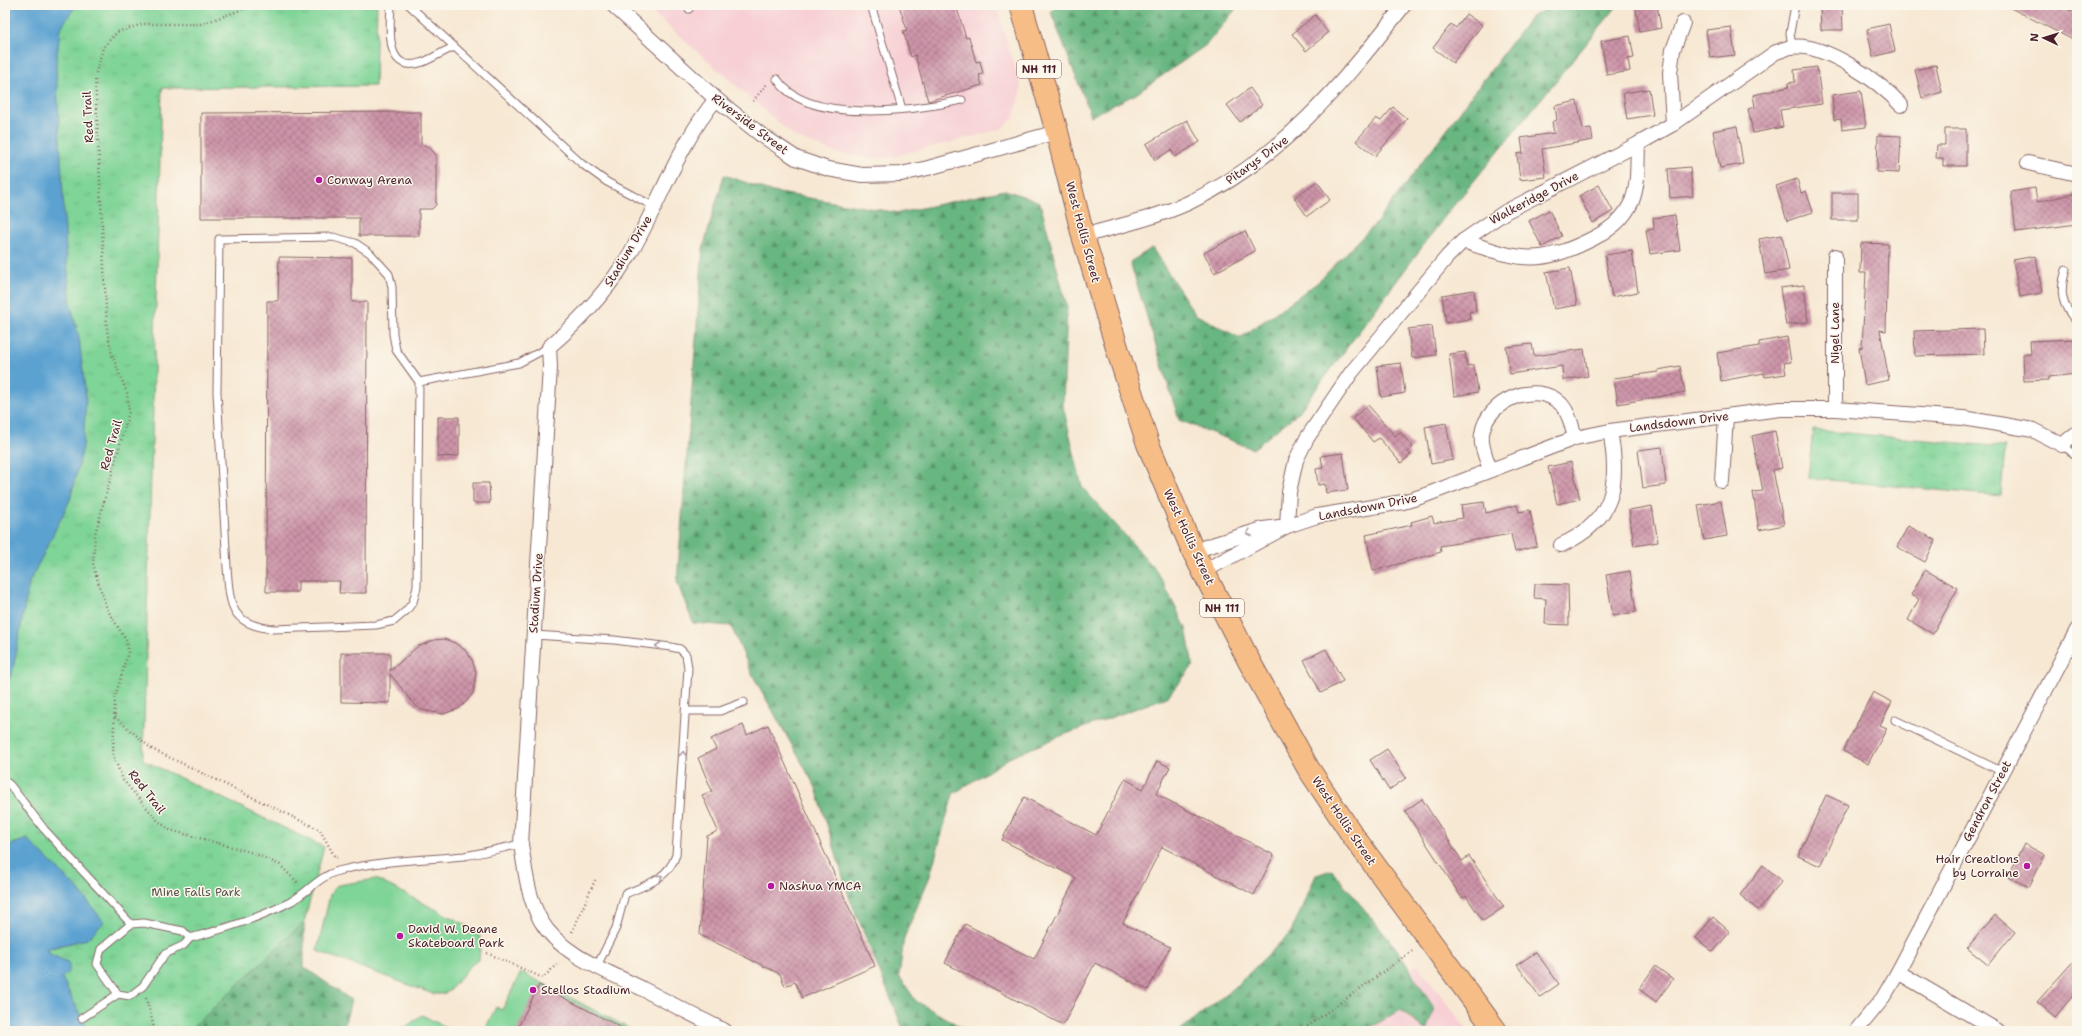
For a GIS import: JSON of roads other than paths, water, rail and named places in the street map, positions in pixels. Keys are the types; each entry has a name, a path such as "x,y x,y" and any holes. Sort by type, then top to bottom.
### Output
{"main road":[{"name":"West Hollis Street","path":"1021,5 1057,132 1084,236 1122,364 1148,444 1193,551 1250,663 1308,768 1351,833 1496,1031"}],"street":[{"name":"Riverside Street","path":"613,5 716,99 774,144 796,158 828,169 862,174 888,175 928,168 1057,132"},
{"name":"Pitarys Drive","path":"1084,236 1187,204 1215,189 1277,148 1307,121 1404,5"},
{"path":"1673,124 1670,73 1673,50 1683,23"},
{"name":"Walkeridge Drive","path":"1287,526 1289,492 1296,460 1307,438 1351,373 1429,277 1463,241 1505,212 1638,144 1673,124 1776,52 1792,47 1825,53 1850,66 1889,91 1901,105"},
{"name":"Stadium Drive","path":"716,99 688,137 635,246 612,281 578,321 549,347 550,367 521,844 528,884 534,906 542,921 557,940 572,952 597,966 725,1031"},
{"path":"1463,241 1500,253 1537,258 1570,250 1606,232 1624,216 1632,202 1637,179 1638,144"},
{"path":"2028,163 2077,174"},
{"name":"Nigel Lane","path":"1835,256 1835,409"},
{"path":"1490,470 1483,446 1483,426 1494,411 1519,395 1527,393 1542,393 1555,399 1565,410 1576,438"},
{"name":"Landsdown Drive","path":"1204,571 1287,526 1317,516 1403,502 1443,489 1576,438 1610,431 1780,409 1835,409 1963,418 2005,424 2033,430 2062,445"},
{"path":"1722,481 1726,416"},
{"path":"1561,545 1583,534 1600,516 1607,505 1613,488 1616,469 1610,431"},
{"path":"2062,445 2077,434"},
{"name":"Landsdown Drive","path":"1193,551 1263,529 1287,526"},
{"name":"Gendron Street","path":"1856,1031 1883,998 1898,972 2077,630"},
{"path":"1898,972 1998,1031"}],"lane":[{"path":"391,5 390,41 392,52 400,60 410,64 422,62 454,47"},
{"path":"409,5 582,164 607,182 655,207"},
{"path":"871,5 902,109"},
{"path":"1792,47 1790,33 1796,5"},
{"path":"777,79 791,94 818,105 859,110 902,109 934,106 962,100"},
{"path":"332,237 355,244 370,253 382,264 389,274 392,287 393,334 396,350 419,382 417,587 413,602 406,611 394,620 376,625 274,629 258,627 244,621 234,611 229,594 227,567 218,392 219,239 332,237"},
{"path":"2066,270 2061,286 2065,308 2077,322"},
{"path":"419,382 519,363 549,347"},
{"name":"Landsdown Drive","path":"2062,445 2077,456"},
{"path":"534,635 614,640 671,647 680,650 686,655 688,668 686,711 676,855 668,871 657,880 625,894 616,928 597,966"},
{"path":"686,711 720,711 744,702"},
{"path":"1895,720 2002,772"},
{"path":"5,781 10,785 44,829 131,924"},
{"path":"82,1018 118,994 130,996 143,986 165,954 184,945 190,938 229,928 255,918 291,901 327,875 337,871 400,861 466,856 521,844"},
{"path":"118,994 97,964 101,949 131,924 144,923 173,928 183,931 190,938"}],"water":[{"path":"5,5 76,5 60,29 56,65 66,251 71,307 79,338 86,398 83,447 70,500 29,583 12,674 5,686"},
{"path":"27,839 77,888 104,922 87,939 46,949 50,954 69,963 69,971 62,978 88,1031 5,1031 5,847"}],"place":[{"name":"Conway Arena","path":"319,180"},
{"name":"Hair Creations by Lorraine","path":"2027,866"},
{"name":"Nashua YMCA","path":"771,886"},
{"name":"David W. Deane Skateboard Park","path":"400,936"},
{"name":"Stellos Stadium","path":"533,990"}],"park label":[{"name":"Mine Falls Park","path":"196,892"}]}
